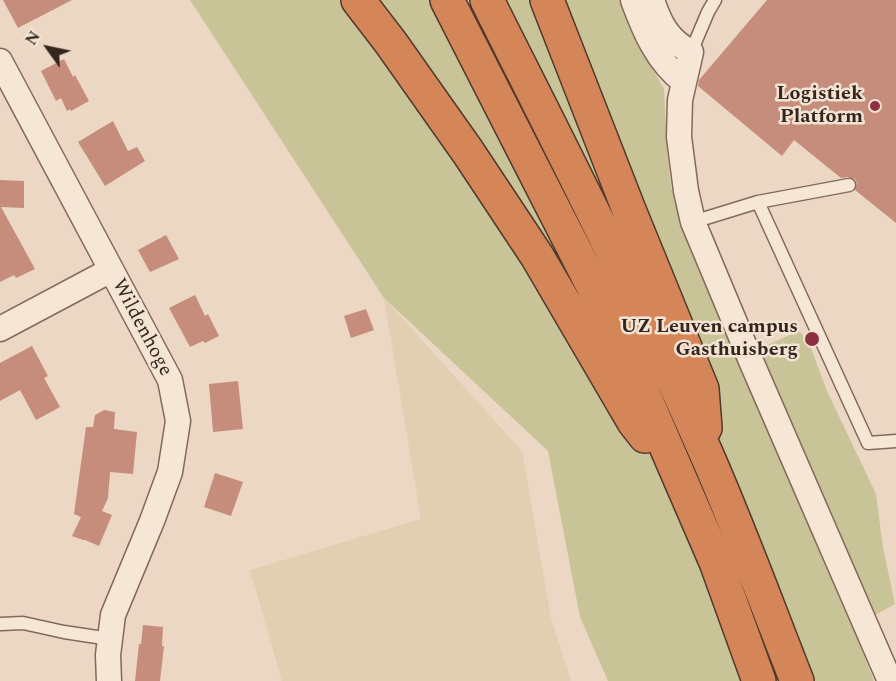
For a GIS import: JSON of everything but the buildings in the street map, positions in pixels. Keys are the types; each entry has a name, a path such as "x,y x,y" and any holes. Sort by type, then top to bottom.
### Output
{"highway":[{"path":"358,0 392,43 537,256 634,422 681,480"},
{"path":"447,0 617,333 716,562 759,681"},
{"path":"486,0 599,222 706,454 797,681"},
{"path":"547,0 702,389 706,454"}],"street":[{"path":"633,0 644,30 655,49 675,76 684,82"},
{"path":"652,0 666,33 681,47 691,52 680,100 679,137 686,191 693,222 890,681"},
{"name":"Wildenhoge","path":"0,61 170,380 178,421 170,472 113,615 108,655 109,681"},
{"path":"0,329 111,270"}],"lane":[{"path":"691,52 715,0"},
{"path":"693,222 758,202 849,184"},
{"path":"758,202 868,443 896,441"},
{"path":"1,624 23,623 110,639"}],"shaded area":[{"path":"190,0 620,0 639,45 664,89 671,187 689,247 852,624 874,681 608,681 580,617 548,451 384,298"},
{"path":"384,298 522,451 551,618 571,681 282,681 250,570 421,519"},
{"path":"799,331 809,343 827,391 876,494 883,548 895,604 873,616 758,349"}],"place":[{"name":"Logistiek Platform","path":"875,106"},
{"name":"UZ Leuven campus Gasthuisberg","path":"812,339"}]}
